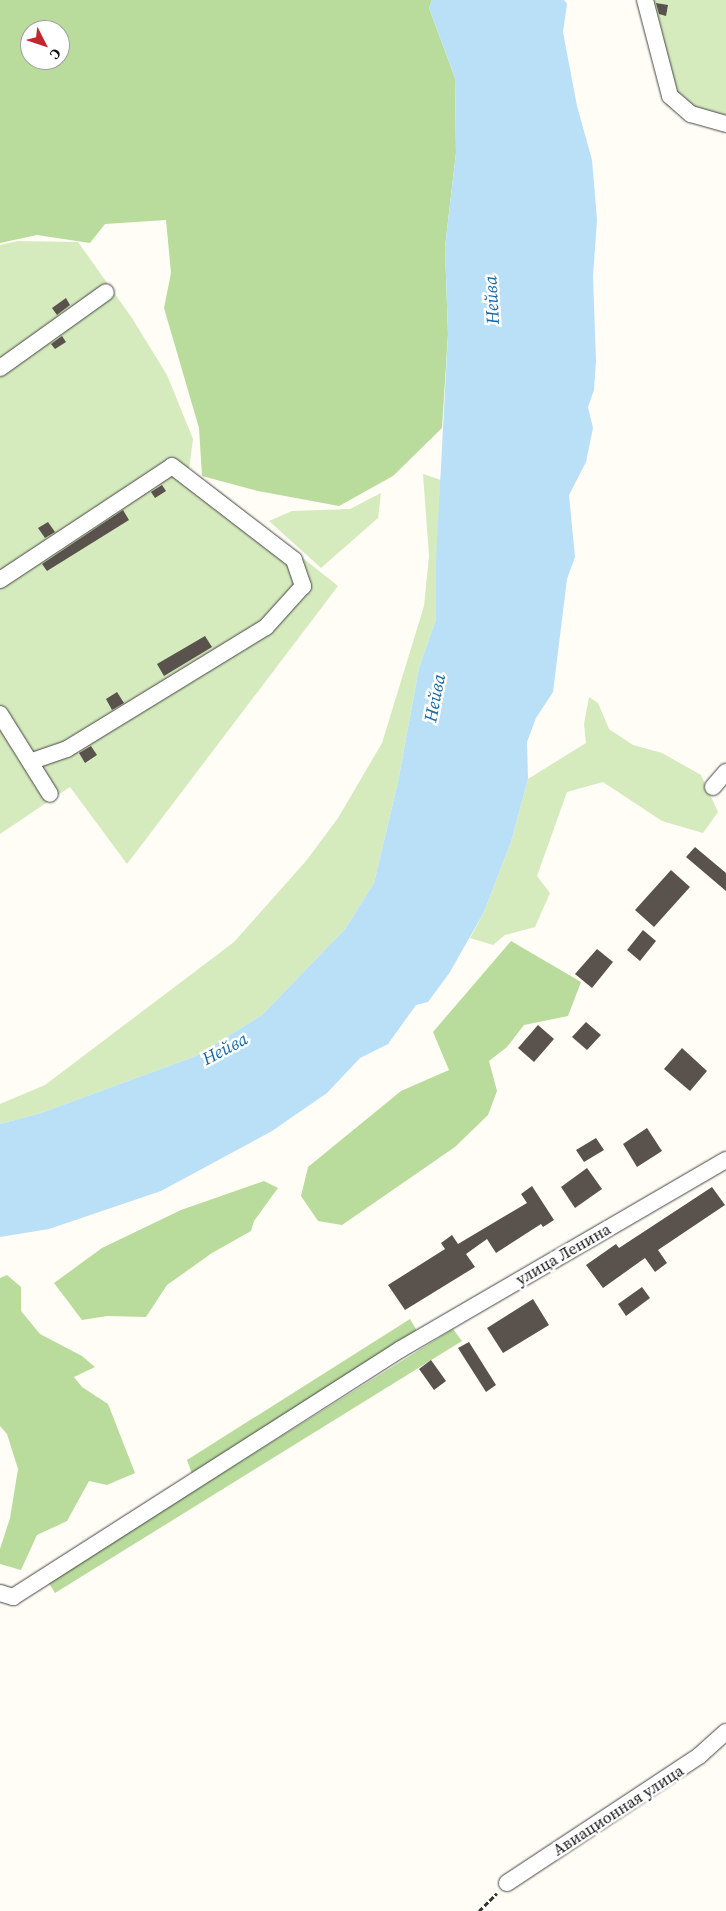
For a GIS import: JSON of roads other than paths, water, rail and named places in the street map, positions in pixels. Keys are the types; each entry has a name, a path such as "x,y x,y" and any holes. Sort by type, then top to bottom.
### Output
{"street":[{"path":"645,0 670,96 691,114 726,124"},
{"path":"0,368 106,292"},
{"path":"0,580 172,466 294,560 303,586 266,627 66,749 30,762"},
{"path":"0,714 50,794"},
{"path":"713,787 726,772"},
{"name":"улица Ленина","path":"0,1593 13,1597 401,1349 726,1160"},
{"name":"Авиационная улица","path":"507,1883 699,1756 726,1732"}],"water":[{"name":"Нейва","path":"432,0 564,0 567,4 563,32 577,106 592,160 597,220 593,276 596,361 594,390 588,407 593,428 586,462 569,495 575,557 567,579 553,692 536,718 527,742 528,779 511,842 484,912 450,972 428,1002 416,1005 388,1044 360,1058 327,1093 272,1131 161,1191 49,1229 0,1237 0,1124 41,1113 196,1056 262,1015 345,929 374,883 398,782 419,668 436,619 436,561 448,334 445,247 456,153 455,78 429,8"}]}
